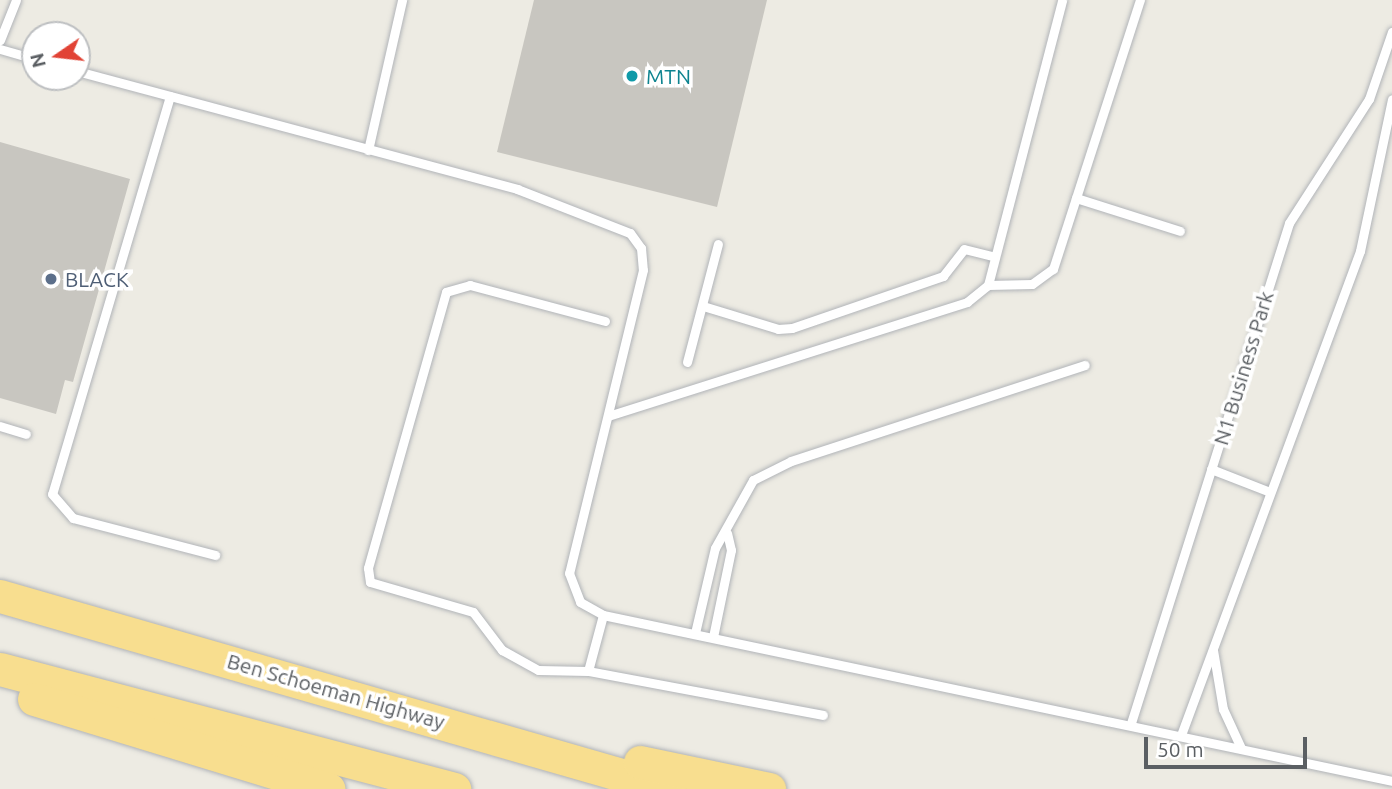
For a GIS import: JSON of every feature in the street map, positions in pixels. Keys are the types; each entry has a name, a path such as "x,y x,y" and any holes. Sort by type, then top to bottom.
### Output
{"highway":[{"name":"Ben Schoeman Highway","path":"0,596 670,789"},
{"path":"0,669 454,789"},
{"path":"0,686 330,789"},
{"path":"547,754 610,757 769,789"}],"lane":[{"path":"0,40 16,0"},
{"path":"368,150 402,0"},
{"path":"988,285 1062,0"},
{"path":"608,416 967,302 988,285 1044,281 1076,198 1140,0"},
{"name":"N1 Business Park","path":"1131,723 1289,223 1369,99 1392,32"},
{"path":"0,50 21,55"},
{"path":"91,75 517,189 630,233 641,248 643,270 569,573 580,602 603,615 1131,723 1392,781"},
{"path":"170,96 52,494 73,518 215,555"},
{"path":"1181,735 1360,251 1392,99"},
{"path":"1076,198 1180,231"},
{"path":"687,362 718,244"},
{"path":"703,306 778,329 792,328 943,276 964,248 995,257"},
{"path":"605,321 470,285 446,292 368,568 370,582 383,590 473,612 515,661 554,674 588,671 823,715"},
{"path":"695,633 715,548 727,533 753,480 768,470 1085,365"},
{"path":"0,426 26,434"},
{"path":"1211,469 1270,492"},
{"path":"713,637 731,550 727,533"},
{"path":"588,671 603,615"},
{"path":"1213,648 1223,709 1241,748"}],"building":[{"name":"MTN","path":"534,0 767,0 717,207 497,152"},
{"name":"BLACK","path":"0,142 130,179 73,382 65,380 56,414 0,398"}],"place":[{"name":"MTN","path":"632,76"},
{"name":"BLACK","path":"51,279"}]}
